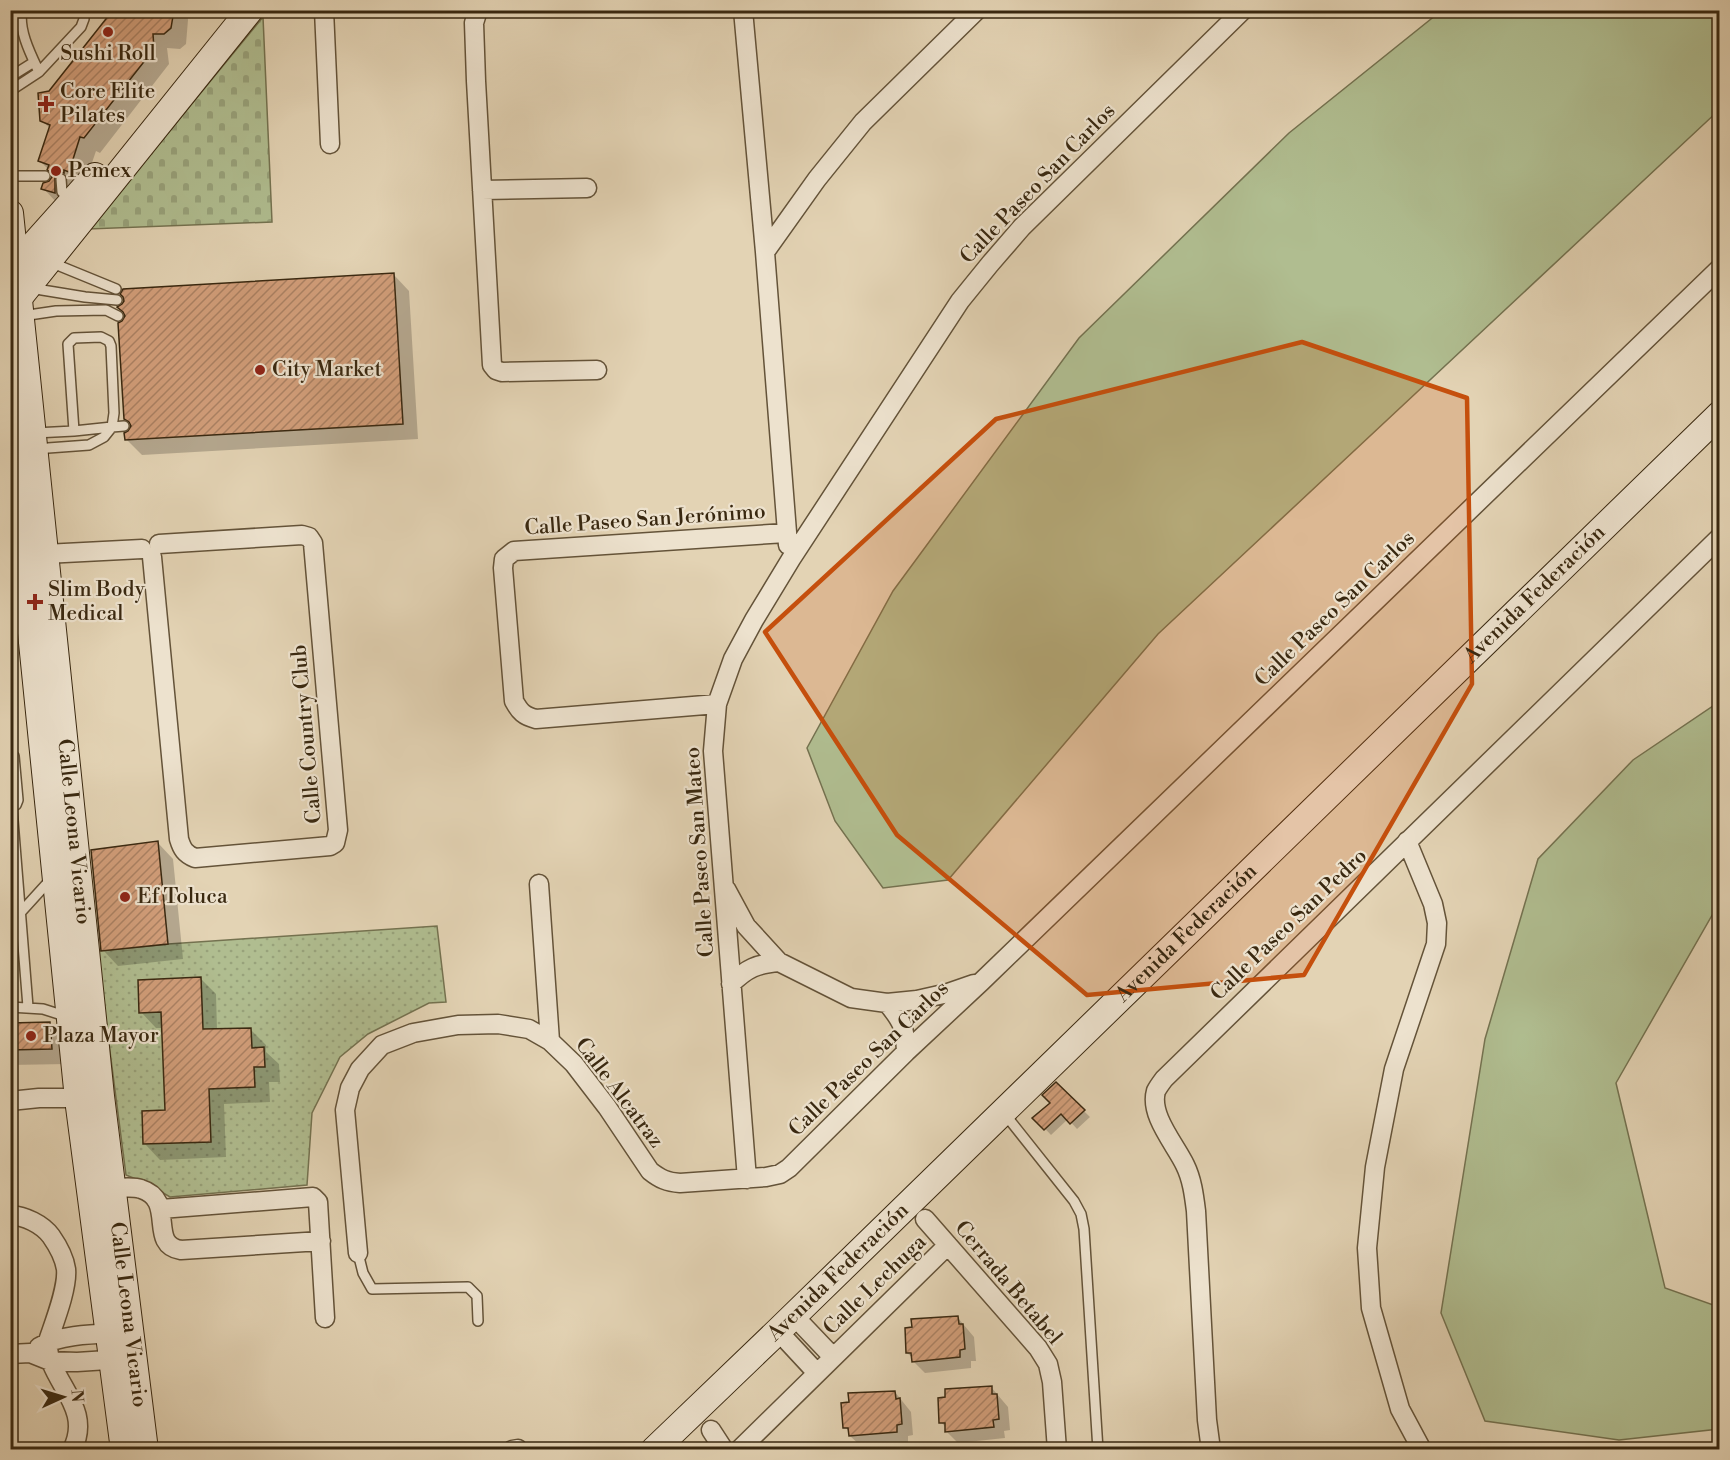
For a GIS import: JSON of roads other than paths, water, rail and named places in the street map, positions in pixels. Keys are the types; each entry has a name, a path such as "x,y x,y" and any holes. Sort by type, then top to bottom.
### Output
{"main road":[{"path":"18,303 67,190 85,189 230,10"},
{"path":"18,303 48,261 250,10"},
{"name":"Calle Leona Vicario","path":"10,213 26,436 45,554 59,792 90,1097 121,1346 146,1449"},
{"name":"Avenida Federación","path":"654,1449 1719,414"},
{"name":"Calle Leona Vicario","path":"26,436 14,503 59,792 55,876 70,1018 113,1188 124,1449"}],"street":[{"path":"324,10 330,144"},
{"path":"765,252 817,179 863,122 977,10"},
{"name":"Calle Paseo San Carlos","path":"791,559 960,301 990,264 1022,227 1243,10"},
{"path":"747,14 786,533 791,559"},
{"path":"473,15 492,365 496,370 502,372 597,370"},
{"path":"482,190 587,188"},
{"name":"Calle Paseo San Carlos","path":"789,1168 906,1052 1719,268"},
{"name":"Calle Paseo San Jerónimo","path":"717,704 537,719 521,713 514,701 504,559 514,551 786,533"},
{"name":"Calle Country Club","path":"45,554 151,550 302,535 309,537 313,543 338,830 335,843 330,846 195,858 187,855 182,849 179,839 151,550"},
{"name":"Calle Paseo San Pedro","path":"1211,1449 1206,1420 1196,1211 1186,1166 1157,1114 1156,1090 1164,1079 1719,537"},
{"name":"Calle Paseo San Mateo","path":"747,1179 713,751 717,704 733,659 791,559"},
{"path":"1407,841 1433,904 1437,922 1436,944 1394,1069 1375,1167 1367,1248 1371,1308 1400,1409 1422,1449"},
{"name":"Calle Paseo San Carlos","path":"723,883 746,926 779,962 851,998 887,1004 917,1000 981,982"},
{"path":"539,884 550,1041"},
{"path":"731,984 742,972 761,964 779,962"},
{"path":"887,1004 900,1019 905,1034 906,1052"},
{"name":"Calle Alcatraz","path":"358,1253 345,1110 350,1088 360,1069 382,1045 413,1033 458,1025 498,1024 530,1029 550,1041 574,1064 607,1107 650,1171 660,1179 680,1183 747,1179 780,1174 789,1168"},
{"path":"10,1101 90,1097"},
{"path":"113,1188 139,1188 147,1191 161,1209 164,1238 168,1245 175,1249 321,1241"},
{"path":"161,1209 313,1197 318,1202 325,1318"},
{"path":"10,1215 32,1221 47,1231 60,1249 66,1270 65,1287 48,1341 50,1361 72,1399 77,1417 78,1431 72,1449"},
{"name":"Cerrada Betabel","path":"925,1220 1038,1348 1048,1365 1052,1382 1057,1449"},
{"name":"Calle Lechuga","path":"739,1449 948,1245"},
{"path":"786,1323 817,1373"},
{"name":"Calle Lechuga","path":"786,1323 833,1357"},
{"path":"30,1353 48,1341 121,1346"},
{"path":"10,1354 30,1353 50,1361 121,1346"},
{"path":"711,1430 723,1449"},
{"path":"512,1449 519,1449"}],"lane":[{"path":"22,10 21,21 27,43 39,72"},
{"path":"10,91 39,72 81,27 84,10"},
{"path":"10,77 34,62"},
{"path":"10,176 45,176"},
{"path":"48,261 116,289"},
{"path":"18,303 85,297 117,300"},
{"path":"18,303 56,311 106,310 118,316"},
{"path":"26,436 48,448 89,445 104,437 112,427 114,413 111,346 109,341 101,337 70,340 68,348 75,432"},
{"path":"26,436 124,426"},
{"path":"11,807 16,805 18,800 14,756"},
{"path":"10,783 28,1007"},
{"path":"21,912 55,876"},
{"path":"10,1007 52,1011 70,1018"},
{"path":"1003,1111 1074,1201 1081,1214 1084,1229 1098,1449"},
{"path":"358,1253 363,1273 372,1289 468,1287 477,1296 478,1321"}],"place":[{"name":"Sushi Roll","path":"108,32"},
{"name":"Core Elite Pilates","path":"46,104"},
{"name":"Pemex","path":"56,171"},
{"name":"City Market","path":"260,370"},
{"name":"Slim Body Medical","path":"35,602"},
{"name":"Ef Toluca","path":"125,897"},
{"name":"Plaza Mayor","path":"31,1036"}]}
